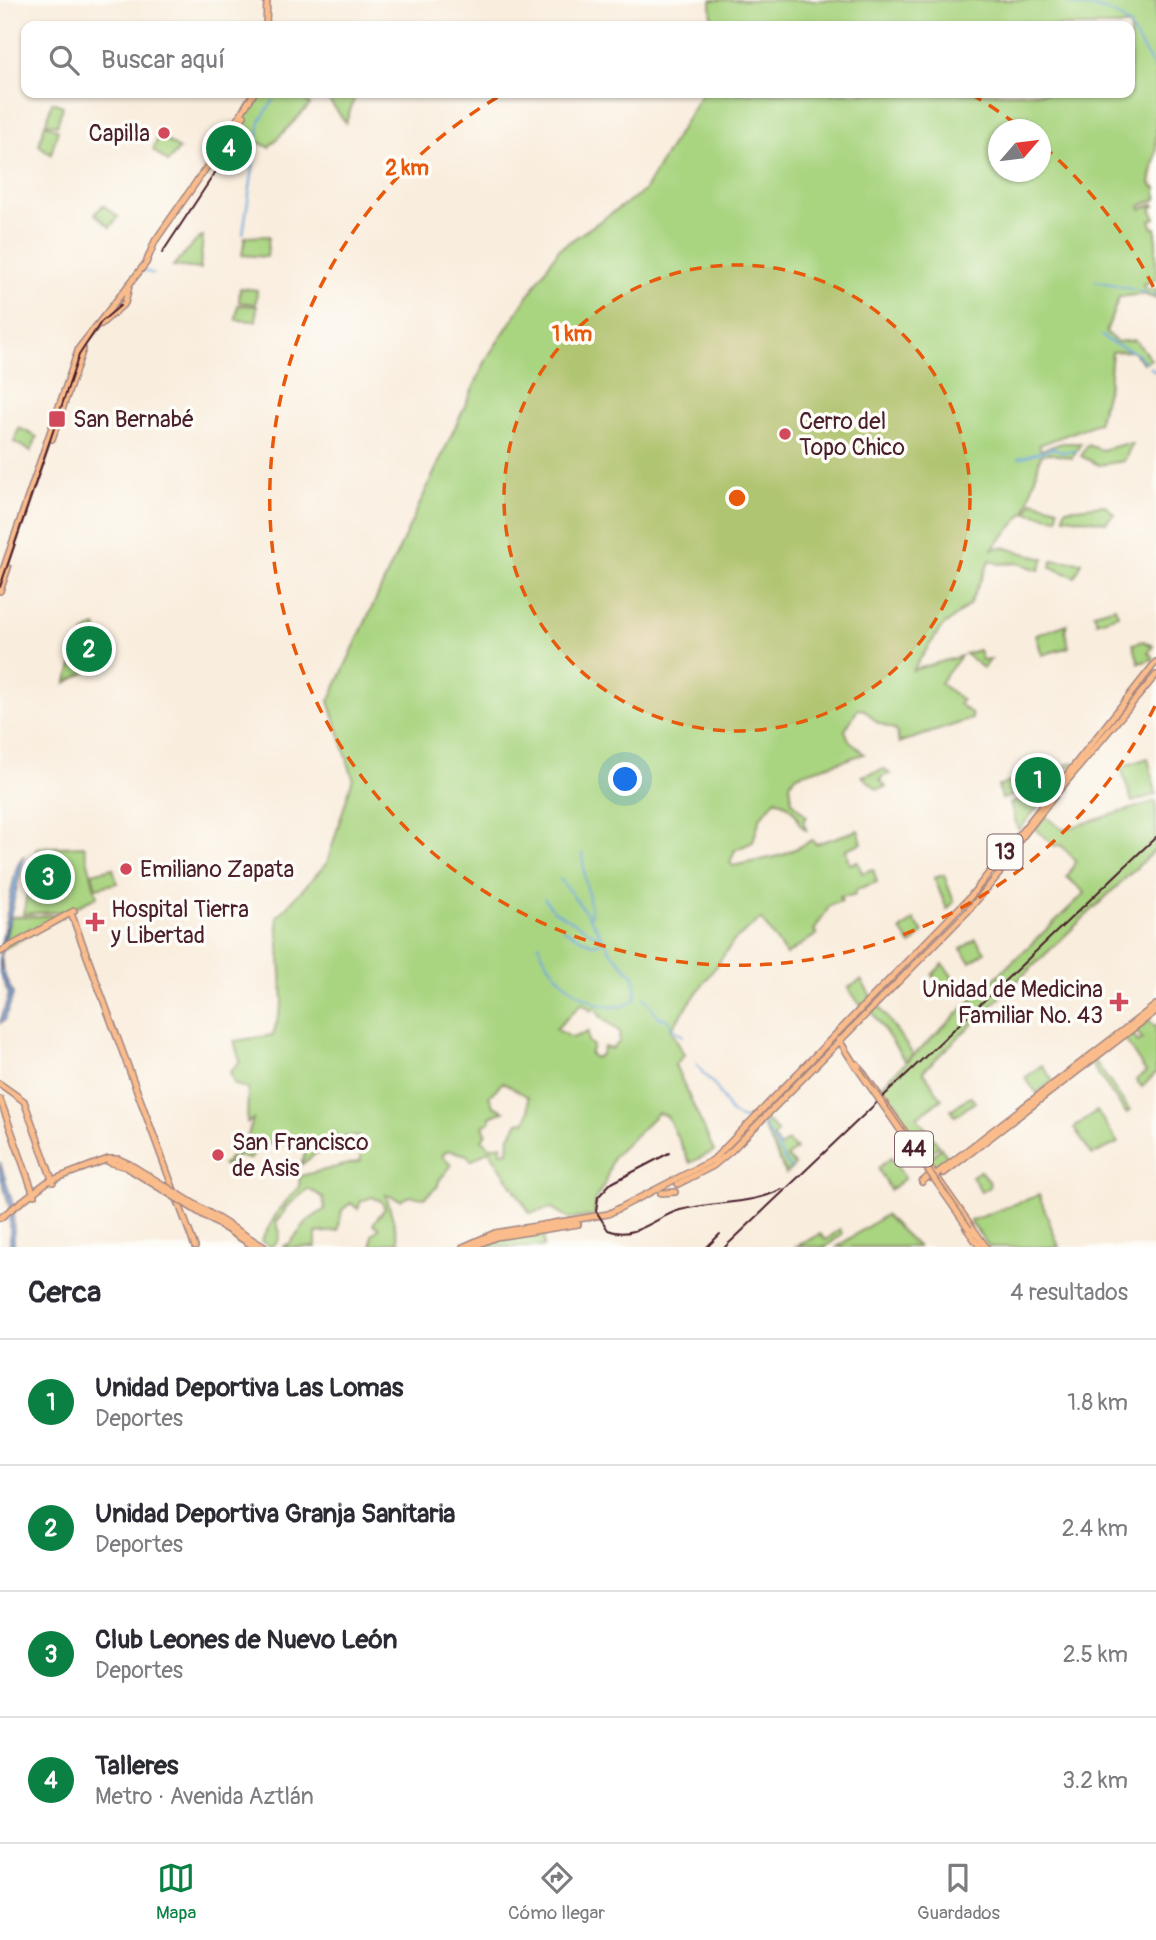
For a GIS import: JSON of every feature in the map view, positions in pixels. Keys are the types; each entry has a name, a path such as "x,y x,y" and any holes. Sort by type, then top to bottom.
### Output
{"main road":[{"path":"268,21 269,0"},
{"path":"223,148 252,98"},
{"path":"0,579 76,356 132,280 252,98"},
{"path":"214,158 233,131"},
{"path":"0,591 79,358 103,321 125,303 132,280"},
{"path":"114,318 115,310"},
{"name":"13","path":"468,1246 495,1233 608,1214 713,1160 793,1084 842,1043 883,998 936,932 972,894 1156,662"},
{"name":"13","path":"468,1246 496,1237 606,1219 715,1165 877,992 940,939 976,903 1056,794 1156,675"},
{"path":"0,953 74,913 195,1247"},
{"path":"936,932 940,939"},
{"path":"877,992 883,998"},
{"path":"1011,1121 1018,1112 1156,1005"},
{"path":"861,1009 866,1015"},
{"path":"934,1177 1156,1011"},
{"path":"831,1040 842,1043 840,1031"},
{"name":"44","path":"842,1043 982,1246"},
{"path":"857,1066 982,1246"},
{"path":"0,1093 5,1092 3,1086"},
{"path":"3,1086 24,1101 53,1181"},
{"path":"1032,1106 1037,1097"},
{"path":"0,1099 33,1194"},
{"path":"943,1188 944,1176 973,1148"},
{"path":"0,1220 53,1181 109,1162 127,1166 261,1247"},
{"path":"922,1182 954,1166"},
{"path":"661,1193 675,1192"}],"green space":[{"path":"711,0 1156,0 1156,151 1150,183 1156,188 1156,199 1140,206 1141,209 1154,204 1155,206 1151,208 1155,218 1150,220 1153,228 1156,228 1156,279 1143,284 1145,289 1156,289 1156,299 1143,294 1119,297 1106,332 1116,342 1135,340 1151,359 1143,363 1132,351 1112,352 1109,384 1098,423 1039,445 1041,450 1062,443 1081,443 1072,458 1049,453 1041,455 1026,511 992,549 1003,547 1044,559 1039,570 1018,563 999,564 990,560 969,605 941,628 913,670 961,656 940,683 962,700 959,704 971,713 972,719 899,743 896,730 876,722 865,710 858,709 845,730 849,740 864,754 797,775 790,783 792,801 807,817 803,821 807,831 799,824 797,815 791,808 776,799 760,818 753,842 735,850 730,863 733,866 783,855 812,840 816,844 858,830 862,843 846,849 849,864 858,862 862,873 873,869 877,882 857,889 854,895 839,897 842,901 830,905 814,931 817,934 786,955 761,919 734,941 671,1029 684,1055 675,1065 714,1151 690,1163 667,1116 658,1113 613,1157 605,1183 596,1198 594,1216 570,1219 552,1208 530,1213 489,1150 471,1161 467,1155 448,1150 442,1155 451,1165 448,1171 439,1180 438,1186 424,1198 410,1196 401,1200 386,1195 399,1241 372,1247 372,1234 380,1228 373,1224 385,1208 381,1201 372,1197 361,1201 358,1209 351,1203 342,1210 338,1231 316,1233 316,1247 282,1247 290,1243 309,1220 325,1209 323,1197 308,1189 285,1208 276,1222 280,1232 278,1241 270,1247 261,1241 279,1209 299,1187 300,1176 361,1161 358,1136 338,1137 301,1165 306,1151 304,1141 261,1145 250,1159 238,1156 230,1162 229,1167 223,1165 233,1155 253,1146 245,1146 253,1119 247,1123 248,1088 235,1085 230,1072 240,1061 234,1041 273,1035 283,1001 277,917 327,863 353,778 329,701 487,358 559,249 644,191 699,98 1135,98 1135,21 712,21","holes":["582,1003 591,1011 595,1007 601,1017 620,1032 619,1042 612,1049 604,1047 601,1055 595,1058 590,1054 593,1046 588,1041 588,1032 572,1038 556,1029","503,1082 528,1097 529,1111 526,1121 518,1122 509,1138 508,1151 500,1152 502,1145 490,1147 482,1140 486,1133 483,1126 490,1122 490,1117 504,1111 493,1106 489,1096"]},
{"path":"254,98 304,98 310,105 269,147 235,132"},
{"path":"327,98 354,98 346,123"},
{"path":"52,102 63,106 57,125 46,123"},
{"path":"45,124 58,130 51,154 39,145"},
{"path":"159,135 179,149 168,162 153,150"},
{"path":"103,205 118,217 110,227 95,214"},
{"path":"203,236 200,269 173,266 199,238"},
{"path":"269,236 267,257 242,255 245,237"},
{"path":"240,288 257,290 256,304 239,302"},
{"path":"238,305 257,306 256,321 236,320"},
{"path":"19,428 37,437 31,451 14,442"},
{"path":"1132,444 1124,461 1099,465 1081,456 1087,445 1102,450"},
{"path":"1032,501 1058,508 1058,518 1027,513"},
{"path":"1105,505 1114,514 1106,522 1064,517 1065,509"},
{"path":"1052,560 1082,562 1075,577 1051,567"},
{"path":"1115,607 1118,615 1097,622 1094,613"},
{"path":"1067,624 1065,631 1069,647 1042,655 1036,635"},
{"path":"96,626 102,664 66,683 84,633"},
{"path":"1143,641 1153,646 1148,652 1154,659 1139,663 1133,644"},
{"path":"979,650 982,660 991,659 983,668 965,654"},
{"path":"1148,758 1156,794 1132,802 1121,767"},
{"path":"1074,762 1055,784 1054,782 1002,799 998,786"},
{"path":"885,769 890,774 880,780 886,787 877,789 862,776"},
{"path":"1051,790 1019,830 1010,803"},
{"path":"1156,801 1156,849 923,1071 942,1099 917,1117 939,1146 923,1155 895,1114 900,1108 895,1101 889,1105 878,1089 1085,893 1067,877 1076,861 1061,845 1054,846 1036,829 1045,816 1063,830"},
{"path":"84,846 97,897 67,911 23,914 37,848"},
{"path":"113,868 117,883 96,888 92,873"},
{"path":"944,875 954,902 947,909 934,878"},
{"path":"65,915 3,949 10,917"},
{"path":"914,920 923,933 911,945 901,930"},
{"path":"976,939 985,952 971,962 961,949"},
{"path":"943,964 954,979 943,990 932,975"},
{"path":"861,980 871,996 861,1006 848,988"},
{"path":"879,1006 913,1054 905,1061 872,1012"},
{"path":"1149,1020 1156,1025 1156,1073 1142,1087 1136,1080 1146,1072 1124,1038 1132,1033 1138,1042 1142,1039 1136,1030"},
{"path":"1095,1061 1130,1111 1126,1113 1091,1064"},
{"path":"1042,1065 1053,1081 1037,1093 1025,1078"},
{"path":"970,1096 975,1102 955,1116 951,1110"},
{"path":"1097,1111 1118,1143 1092,1155 1074,1128"},
{"path":"766,1120 778,1132 774,1137 779,1148 788,1141 796,1149 787,1157 795,1165 786,1174 762,1124"},
{"path":"941,1148 950,1160 935,1172 927,1160"},
{"path":"891,1158 905,1178 890,1190 878,1168"},
{"path":"980,1171 989,1181 990,1187 981,1192 972,1176"},
{"path":"1039,1195 1059,1247 989,1247 970,1221"},
{"path":"885,1215 918,1247 837,1247"},
{"path":"840,1229 842,1234 826,1247 797,1246 820,1234 826,1240"},
{"path":"544,1231 544,1247 476,1247 498,1239"}],"water":[{"path":"24,856 1,956 3,972 13,994 5,1020 0,1023 9,994 0,973 0,950 15,873"},
{"path":"0,1162 13,1205 14,1247 10,1247 10,1208 0,1174"}],"waterway":[{"path":"1063,0 1104,10 1123,21"},
{"path":"1135,36 1156,71"},
{"path":"243,234 260,121 273,101"},
{"path":"143,270 154,274"},
{"path":"1095,281 1156,295"},
{"path":"1102,336 1134,352 1145,362"},
{"path":"1150,367 1156,372"},
{"path":"1019,458 1054,448 1063,452 1076,451"},
{"path":"583,853 591,916"},
{"path":"560,879 590,918 611,952 634,976 636,987"},
{"path":"544,898 553,910 602,939"},
{"path":"563,929 592,944 602,942"},
{"path":"539,944 553,970 564,982 592,1002 622,1006 635,1000 636,988"},
{"path":"644,997 659,1017 669,1020 673,1029 683,1036"},
{"path":"697,1064 715,1086 728,1109 737,1117 751,1119"},
{"path":"763,1123 790,1169"}],"railway":[{"path":"162,253 238,138"},
{"path":"0,587 79,355 101,322 121,305"},
{"path":"725,1247 1156,837"},
{"path":"669,1153 610,1184 598,1197 596,1211 608,1230 618,1233 636,1230 680,1210 758,1198 782,1189"},
{"path":"707,1247 720,1234"}],"place":[{"name":"Capilla","path":"164,133"},
{"name":"Talleres","path":"229,148"},
{"name":"San Bernabé","path":"57,419"},
{"name":"Cerro del Topo Chico","path":"785,434"},
{"name":"Unidad Deportiva Granja Sanitaria","path":"89,649"},
{"name":"Unidad Deportiva Las Lomas","path":"1038,780"},
{"name":"Emiliano Zapata","path":"126,869"},
{"name":"Club Leones de Nuevo León","path":"48,877"},
{"name":"Hospital Tierra y Libertad","path":"95,922"},
{"name":"Unidad de Medicina Familiar No. 43","path":"1119,1002"},
{"name":"San Francisco de Asis","path":"218,1155"}]}
